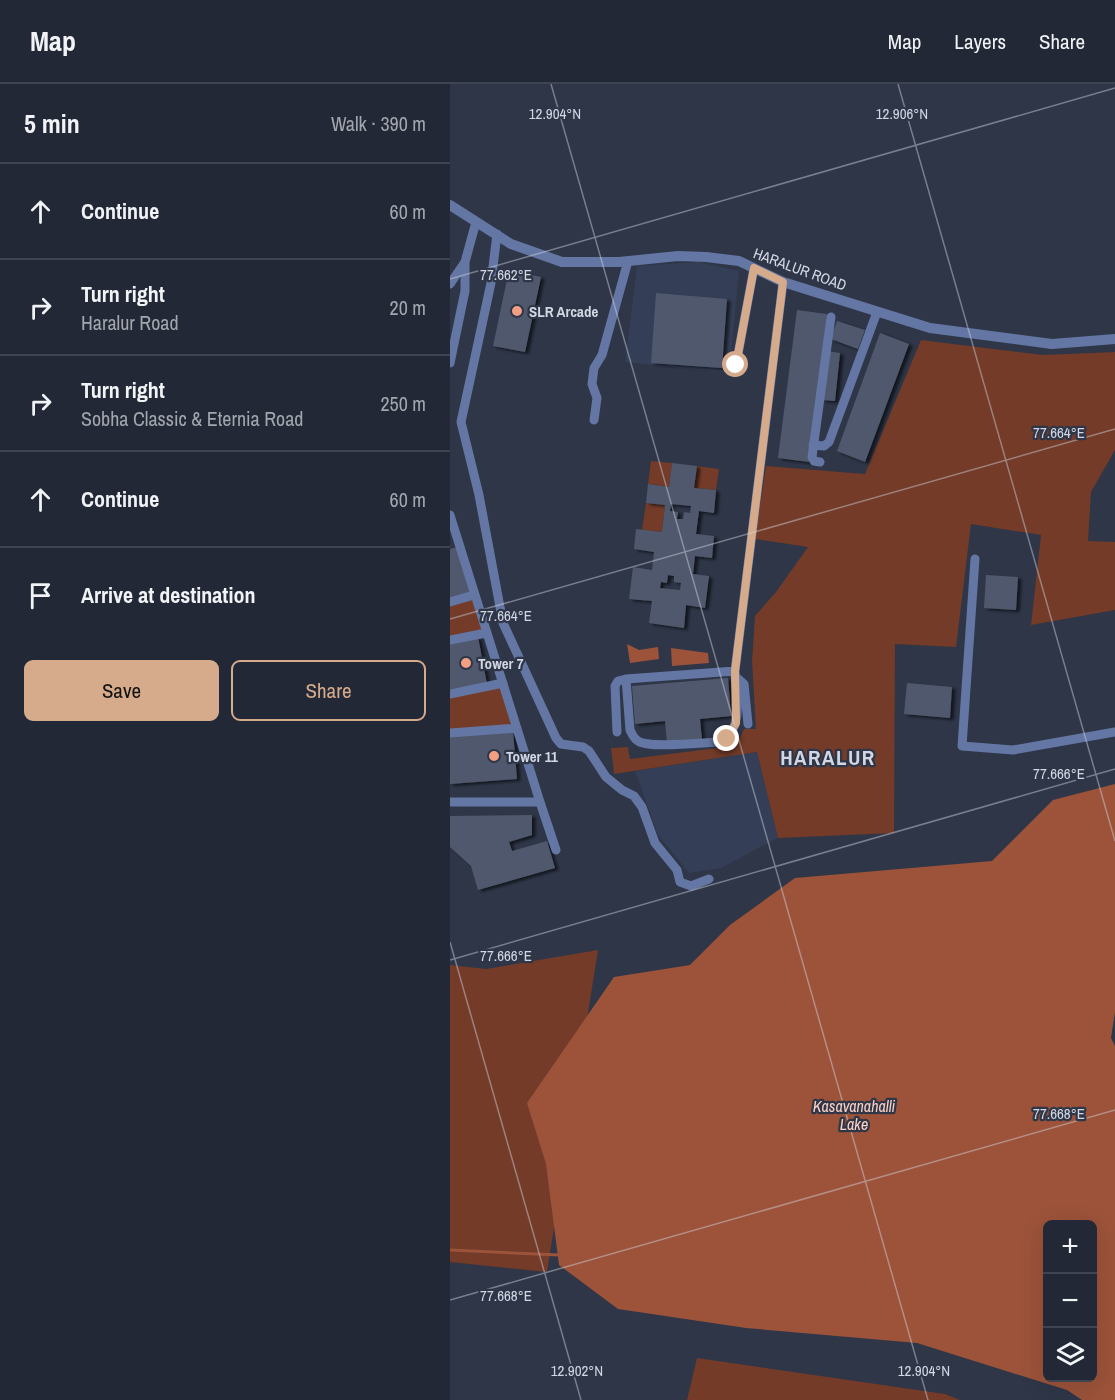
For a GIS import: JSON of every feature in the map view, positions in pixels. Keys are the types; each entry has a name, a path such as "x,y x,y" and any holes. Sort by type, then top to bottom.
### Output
{"street":[{"name":"HARALUR ROAD","path":"450,205 511,244 562,262 581,264 678,256 739,261 783,282 930,328 1052,344 1115,339"},
{"path":"450,363 465,291 465,262 476,222"},
{"path":"497,234 491,282 461,422 479,495 503,623 556,738 561,744 583,747 589,751 606,777 634,796 642,807 655,843 676,870 680,882 691,886 709,879"},
{"path":"594,420 597,398 592,384 594,368 602,355 628,261"},
{"path":"450,284 465,262"},
{"path":"736,365 754,268"},
{"path":"626,679 630,730 640,743 663,745 723,742 736,723 735,673 783,282"},
{"path":"813,445 824,446 829,442 877,312"},
{"path":"820,462 812,460 813,445 831,317"},
{"path":"450,515 453,536 556,850"},
{"path":"975,559 962,746 1012,750 1115,732"},
{"path":"450,602 474,595"},
{"path":"450,640 486,633"},
{"path":"617,732 615,686 618,681 735,673"},
{"path":"735,673 744,684 748,724"},
{"path":"450,694 503,684"},
{"path":"450,733 517,728"},
{"path":"450,802 540,802"}],"shaded area":[{"path":"699,262 739,271 729,373 625,362 637,266"},
{"path":"921,340 1043,355 1115,352 1115,450 1091,492 1088,541 1115,542 1115,610 1031,625 1041,535 971,524 956,647 895,644 894,833 778,838 757,752 614,774 611,748 628,747 630,759 725,747 738,742 744,729 756,729 752,661 755,616 776,592 808,547 755,539 766,466 865,474"},
{"path":"651,461 672,463 669,487 648,484"},
{"path":"697,466 719,469 716,490 694,488"},
{"path":"646,503 665,505 662,532 642,530"},
{"path":"472,597 483,632 450,638 450,604"},
{"path":"500,686 513,725 450,730 450,696"},
{"path":"757,752 778,838 721,868 689,873 658,835 635,771"},
{"path":"598,950 547,1272 450,1262 450,965 486,969"},
{"path":"697,1358 945,1394 960,1400 687,1400"}],"water":[{"path":"627,644 639,650 658,647 659,659 630,663"},
{"path":"671,648 708,653 709,663 672,666"},
{"name":"Kasavanahalli Lake","path":"1115,784 1115,1012 1111,1038 1115,1046 1115,1400 1082,1400 1067,1390 917,1343 746,1328 618,1309 559,1265 546,1164 527,1103 614,977 690,965 730,925 795,878 992,861 1053,800"}],"building":[{"name":"SLR Arcade","path":"509,270 541,277 525,352 493,346"},
{"path":"656,293 727,299 722,368 651,363"},
{"path":"797,310 827,314 809,462 778,458"},
{"path":"837,321 865,330 858,349 831,339"},
{"path":"880,333 909,344 865,462 837,451"},
{"path":"827,351 840,353 835,401 822,400"},
{"path":"672,463 697,466 694,488 716,490 714,513 699,511 696,534 714,536 712,558 695,556 693,574 709,576 705,608 686,605 684,628 649,623 652,601 629,599 633,567 652,570 654,552 634,549 636,529 662,532 665,505 646,503 648,484 669,487","holes":["671,504 691,506 690,513 684,512 683,519 677,519 678,512 670,511","668,575 674,576 674,582 681,583 680,590 660,588 661,582 667,583"]},
{"path":"457,547 471,593 450,600 450,549"},
{"path":"986,575 1018,577 1016,610 984,608"},
{"name":"Tower 7","path":"478,637 487,684 450,692 450,642"},
{"path":"728,678 731,716 700,719 702,740 667,743 665,721 635,724 632,686"},
{"path":"907,683 952,687 950,718 904,714"},
{"name":"Tower 11","path":"513,731 517,779 450,784 450,735"},
{"path":"532,815 532,835 509,842 512,851 547,841 555,868 478,890 471,866 450,847 450,816"}],"waterway":[{"path":"450,1250 559,1255"}],"place":[{"name":"SLR Arcade","path":"517,311"},
{"name":"Tower 7","path":"466,663"},
{"name":"Tower 11","path":"494,756"}],"district":[{"name":"HARALUR","path":"828,757"}],"route":[{"path":"727,739 736,723 735,671 783,282 754,268 736,365"}]}
